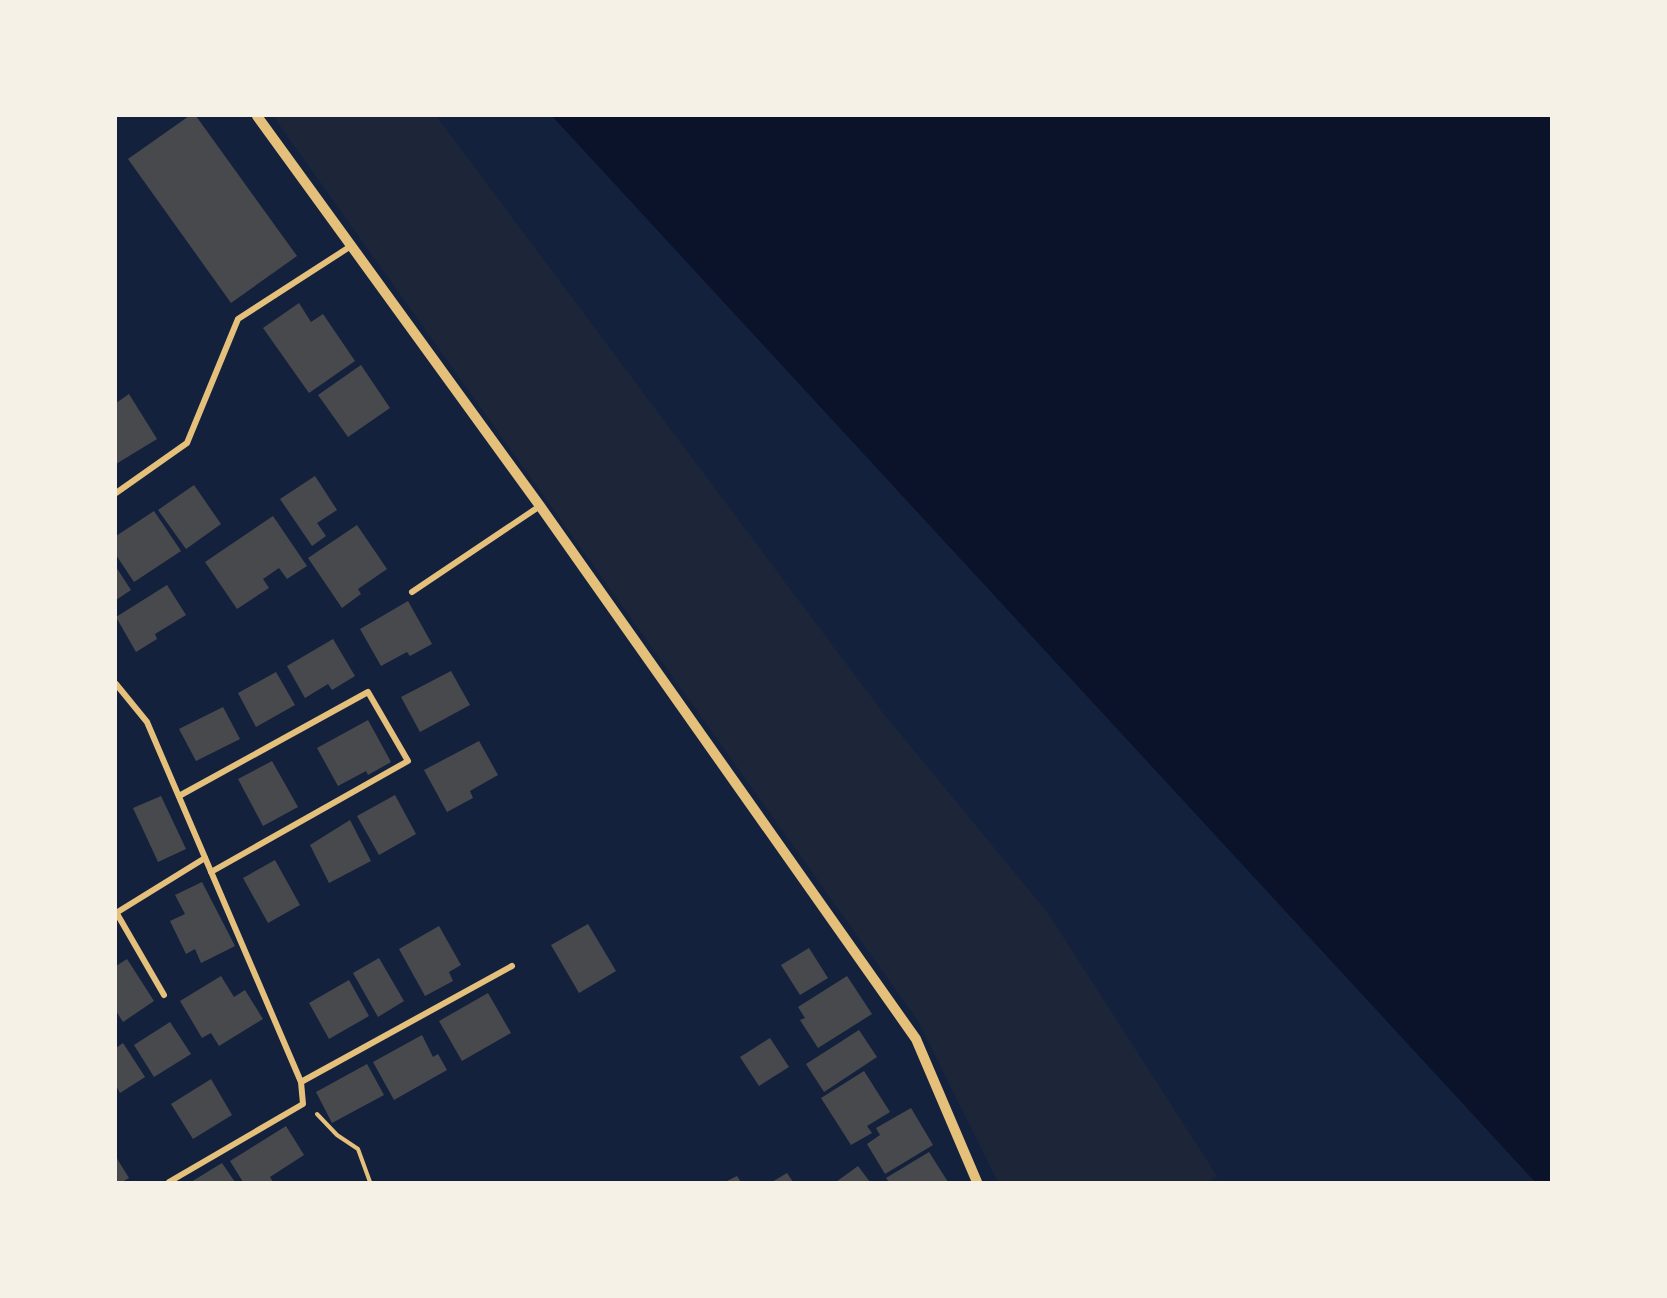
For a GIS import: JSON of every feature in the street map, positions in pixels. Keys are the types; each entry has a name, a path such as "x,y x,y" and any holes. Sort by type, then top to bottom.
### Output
{"street":[{"path":"258,116 540,506 916,1039 977,1182"},
{"path":"116,493 187,443 238,319 351,246"},
{"path":"412,592 540,506"},
{"path":"116,684 147,722 302,1082 303,1104 169,1182"},
{"path":"179,796 369,692 408,761 211,872"},
{"path":"164,995 116,912 205,858"},
{"path":"302,1082 512,966"}],"path":[{"path":"312,1077 313,1110 337,1136 358,1149 370,1182"}],"shaded area":[{"path":"273,116 436,116 883,713 1047,912 1217,1176 1209,1182 998,1182 918,1021"},
{"path":"552,116 1551,116 1551,1182 1535,1182"}],"building":[{"path":"189,116 196,116 297,256 231,303 128,159"},
{"path":"299,303 311,322 323,314 355,361 309,393 263,328"},
{"path":"361,365 390,408 348,437 318,395"},
{"path":"129,394 157,439 116,464 116,403"},
{"path":"315,476 337,510 317,523 326,536 312,546 280,499"},
{"path":"194,485 221,524 186,549 158,510"},
{"path":"154,511 181,551 134,582 116,555 116,536"},
{"path":"273,516 307,566 287,579 279,568 263,579 269,588 237,609 205,562"},
{"path":"357,525 387,569 358,589 361,594 342,608 308,558"},
{"path":"116,567 131,590 116,600"},
{"path":"167,585 186,615 155,634 157,639 136,652 116,617"},
{"path":"408,601 432,644 410,656 407,652 381,666 360,629"},
{"path":"333,639 355,676 332,690 328,684 305,698 287,666"},
{"path":"451,671 470,705 420,732 401,697"},
{"path":"276,672 295,705 256,727 238,693"},
{"path":"223,707 240,739 196,761 179,729"},
{"path":"368,720 391,762 368,775 366,771 338,786 317,748"},
{"path":"479,741 498,775 470,791 473,798 447,812 424,770"},
{"path":"272,761 298,807 263,826 238,779"},
{"path":"395,795 416,834 379,855 357,816"},
{"path":"161,796 186,849 158,862 133,808"},
{"path":"350,820 371,861 329,883 310,845"},
{"path":"275,860 300,905 268,923 243,878"},
{"path":"202,882 235,946 201,963 195,949 186,954 170,921 185,914 175,895"},
{"path":"588,924 616,971 579,993 551,945"},
{"path":"439,926 461,965 449,972 453,981 425,996 399,949"},
{"path":"809,948 828,978 800,995 781,965"},
{"path":"379,958 404,1001 378,1017 353,973"},
{"path":"127,959 154,1001 123,1022 116,1011 116,966"},
{"path":"221,976 234,997 245,990 263,1019 219,1046 211,1033 202,1038 180,1001"},
{"path":"847,976 872,1014 818,1048 800,1020 805,1018 798,1007"},
{"path":"349,980 369,1016 329,1039 309,1003"},
{"path":"488,993 511,1033 462,1061 439,1021"},
{"path":"170,1022 191,1054 154,1077 134,1045"},
{"path":"859,1030 877,1057 824,1092 806,1064"},
{"path":"422,1035 433,1057 438,1054 447,1070 394,1100 373,1062"},
{"path":"770,1038 789,1067 759,1086 740,1057"},
{"path":"123,1043 145,1077 120,1093 116,1086 116,1048"},
{"path":"367,1064 384,1095 332,1123 316,1092"},
{"path":"864,1071 890,1112 867,1126 872,1133 851,1145 821,1098"},
{"path":"211,1079 232,1115 193,1139 171,1104"},
{"path":"911,1108 933,1145 885,1174 867,1144 880,1135 876,1128"},
{"path":"286,1126 304,1155 270,1177 273,1182 243,1182 230,1161"},
{"path":"929,1152 948,1182 889,1182 886,1178"},
{"path":"116,1157 129,1178 122,1182 116,1182"},
{"path":"222,1163 235,1182 191,1182"},
{"path":"858,1166 870,1182 836,1182"},
{"path":"787,1173 793,1182 772,1182"},
{"path":"737,1176 741,1182 725,1182"}]}
